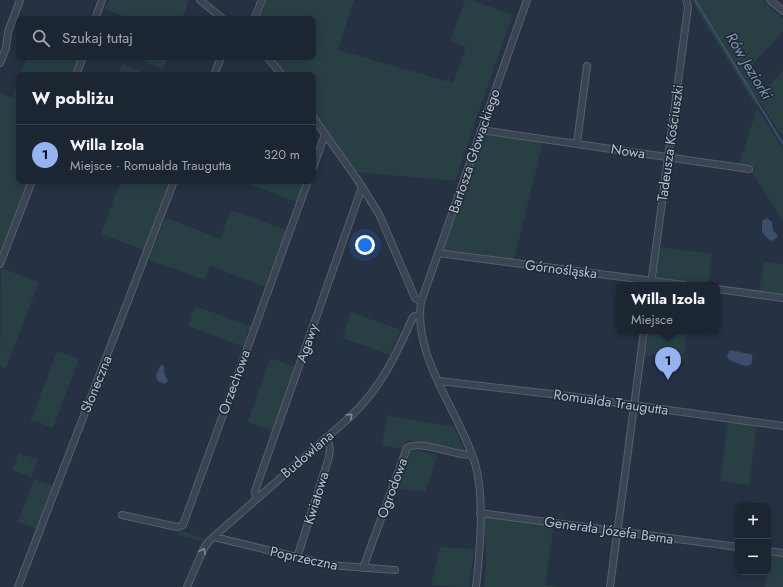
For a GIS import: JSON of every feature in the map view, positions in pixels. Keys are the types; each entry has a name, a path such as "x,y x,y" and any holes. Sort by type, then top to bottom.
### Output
{"street":[{"path":"0,63 6,48 8,32 20,0"},
{"path":"96,16 102,0"},
{"path":"200,0 219,16"},
{"path":"255,16 262,0"},
{"name":"Bartosza Głowackiego","path":"476,587 480,544 479,482 472,455 426,350 420,314 421,302 527,0"},
{"name":"Tadeusza Kościuszki","path":"651,282 688,7 686,0"},
{"path":"770,0 783,11"},
{"path":"77,72 82,60"},
{"path":"215,72 220,60"},
{"path":"270,60 280,72"},
{"path":"577,143 587,66"},
{"path":"316,121 379,214 415,298 421,302"},
{"name":"Nowa","path":"481,130 749,168"},
{"path":"316,160 325,134"},
{"path":"0,264 31,184"},
{"name":"Słoneczna","path":"18,587 173,184"},
{"name":"Orzechowa","path":"122,515 178,527 183,525 307,184"},
{"name":"Agawy","path":"256,498 255,490 362,187"},
{"name":"Górnośląska","path":"438,253 644,282"},
{"path":"720,289 783,298"},
{"name":"Budowlana","path":"187,587 204,548 214,537 256,498 354,413 370,395 392,364 413,317 420,314"},
{"path":"610,587 644,334"},
{"name":"Romualda Traugutta","path":"439,381 634,405 783,426"},
{"name":"Kwiatowa","path":"297,558 329,458 330,448 327,437"},
{"name":"Ogrodowa","path":"363,568 407,448 412,445 424,446 472,455"},
{"name":"Generała Józefa Bema","path":"480,513 735,547"},
{"name":"Poprzeczna","path":"214,537 329,565 395,570"},
{"path":"771,551 783,553"}],"green space":[{"path":"109,0 189,0 183,16 122,16 105,9"},
{"path":"264,0 354,0 338,50 453,83 466,47 450,41 465,0 471,0 511,14 511,19 455,181 357,172 316,115 316,72 284,72 274,60 316,60 316,16 257,16"},
{"path":"691,0 763,0 783,19 783,31 750,68 765,90 783,70 783,137 758,99 757,108"},
{"path":"26,60 78,60 73,72 21,72"},
{"path":"140,60 167,60 163,69"},
{"path":"122,64 141,71 140,72 118,72"},
{"path":"16,87 16,184 29,184 0,257 0,93 12,98"},
{"path":"757,108 783,149 783,221 751,171 757,168 739,165"},
{"path":"484,134 543,142 514,260 443,250"},
{"path":"120,184 169,184 144,250 101,234"},
{"path":"249,184 304,184 297,202"},
{"path":"231,210 287,230 266,287 210,266 205,280 149,260 165,219 170,219 220,239"},
{"path":"660,247 712,254 708,282 682,282 656,279"},
{"path":"764,262 783,264 783,296 759,292"},
{"path":"1,268 39,282 6,368 0,366"},
{"path":"195,306 252,327 248,330 246,335 248,338 244,347 188,326"},
{"path":"351,312 401,330 397,341 394,342 390,355 342,338"},
{"path":"648,334 687,334 683,359 645,355"},
{"path":"57,351 79,359 53,428 35,421 30,423"},
{"path":"270,358 296,367 274,431 248,422"},
{"path":"387,415 454,427 465,451 407,440 403,449 382,445"},
{"path":"728,422 757,426 749,485 720,481"},
{"path":"409,449 438,455 425,492 395,488"},
{"path":"19,453 38,460 31,477 12,470"},
{"path":"34,479 54,486 38,529 18,522"},
{"path":"484,516 554,525 545,585 562,587 484,587 486,566"},
{"path":"177,529 205,539 204,542 180,535"},
{"path":"440,547 474,549 469,587 431,585"},
{"path":"771,555 783,557 783,587 765,587 767,575 771,575"}],"water":[{"path":"767,218 772,222 773,230 778,236 773,241 768,239 762,232 762,221"},
{"path":"730,350 752,355 751,364 744,366 728,359 727,356"},
{"path":"164,365 164,372 168,381 164,384 157,380 156,375 160,366"}],"waterway":[{"name":"Rów Jeziorki","path":"695,0 783,144"}],"place":[{"name":"Willa Izola","path":"668,380"}]}
